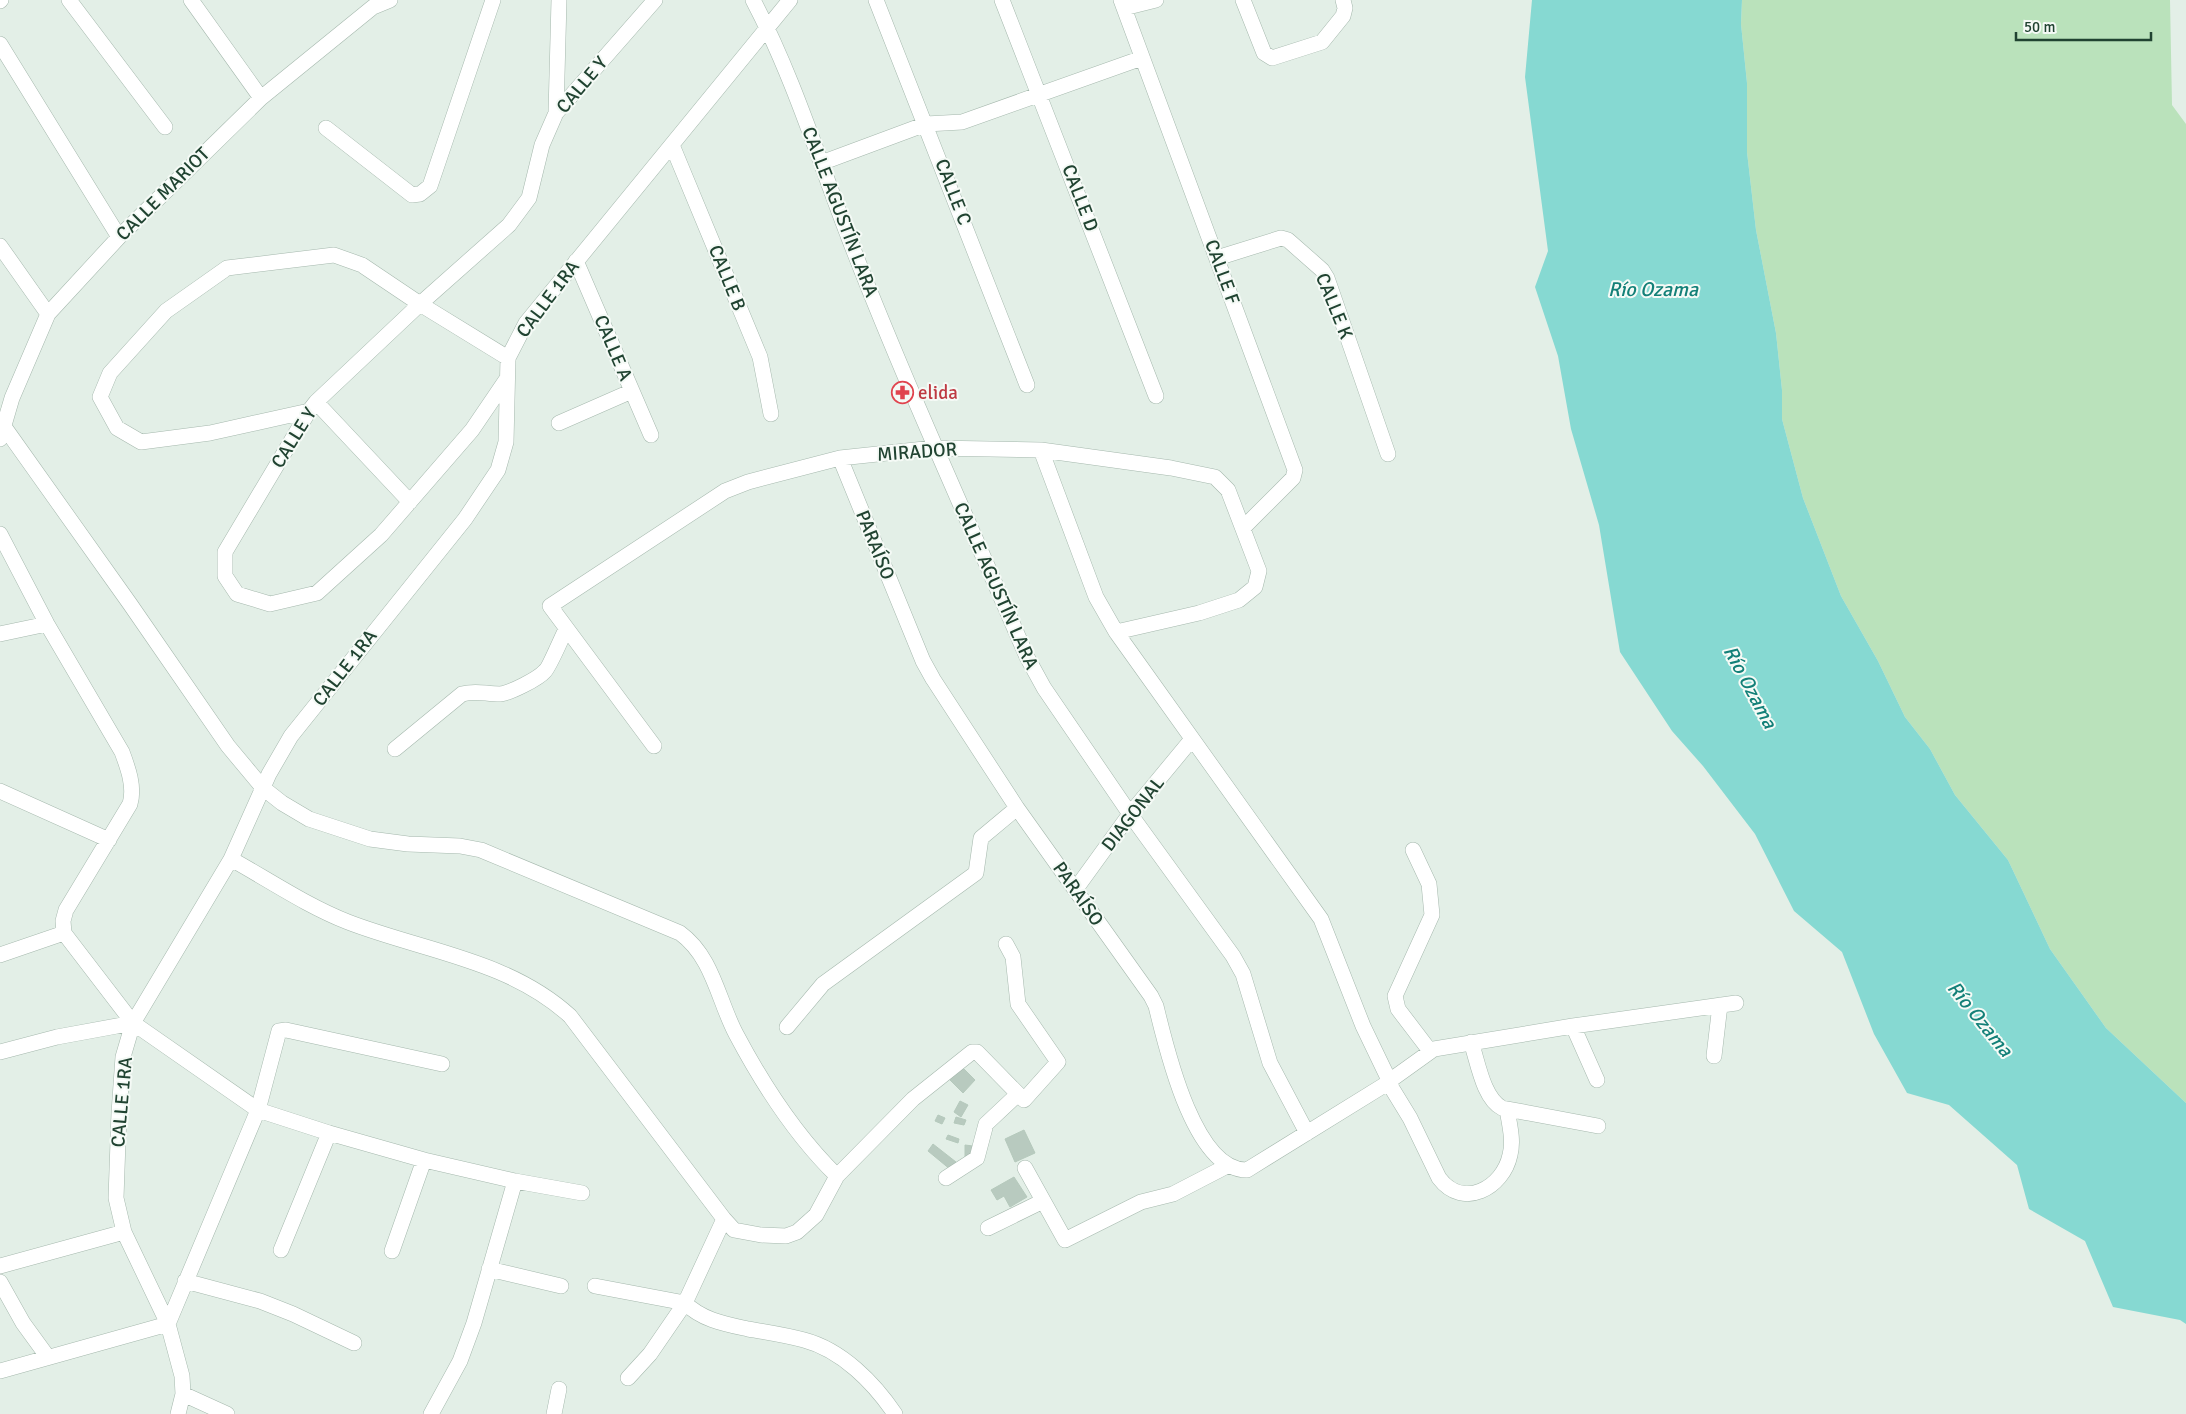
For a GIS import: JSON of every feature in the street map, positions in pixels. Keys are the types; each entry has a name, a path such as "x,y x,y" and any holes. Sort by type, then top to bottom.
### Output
{"street":[{"path":"69,0 165,127"},
{"path":"191,0 261,98"},
{"name":"CALLE MARIOT","path":"2,428 12,398 48,314 119,237 261,98 373,8 390,0"},
{"path":"326,128 412,195 420,194 430,186 493,0"},
{"path":"556,113 560,0"},
{"name":"CALLE Y","path":"506,380 472,430 382,535 317,593 270,604 238,594 225,576 225,552 312,406 420,304 510,225 528,198 542,145 556,113 655,0"},
{"name":"CALLE AGUSTÍN LARA","path":"754,0 934,448 1036,675 1130,814 1239,965 1270,1063 1308,1132"},
{"name":"CALLE 1RA","path":"178,1414 183,1394 182,1376 168,1324 124,1232 116,1198 118,1113 123,1057 134,1023 231,859 263,788 291,736 465,519 498,470 506,442 508,358 526,322 790,0"},
{"name":"CALLE C","path":"876,0 1027,386"},
{"name":"CALLE D","path":"1002,0 1040,93 1156,396"},
{"path":"1122,4 1156,0"},
{"path":"1243,0 1264,53 1272,58 1322,42 1343,16 1345,8 1342,0"},
{"name":"CALLE F","path":"1122,4 1295,470 1293,478 1242,528"},
{"path":"0,44 119,237"},
{"path":"821,163 926,124 962,122 1142,58"},
{"name":"CALLE B","path":"672,145 760,357 771,414"},
{"name":"CALLE K","path":"1216,258 1281,238 1288,240 1322,270 1388,454"},
{"path":"0,246 48,314"},
{"path":"410,502 312,406 210,434 141,442 116,428 100,397 110,372 166,311 227,268 334,255 362,264 420,304 508,358"},
{"name":"CALLE A","path":"576,261 650,435"},
{"path":"559,424 632,391"},
{"path":"2,428 228,746 263,788 289,807 329,827 370,839 408,844 460,846 481,850 680,933 699,951 735,1032 759,1076 812,1152 837,1176"},
{"name":"MIRADOR","path":"566,629 550,608 550,605 725,491 748,482 840,458 934,448 1041,450 1171,468 1215,477 1228,490 1259,571 1255,587 1239,600 1199,613 1116,632"},
{"path":"1041,450 1096,596 1116,632 1321,919 1343,978 1387,1083 1410,1118 1439,1178 1445,1186 1461,1193 1472,1193 1487,1188 1501,1177 1510,1154 1512,1142 1507,1109"},
{"name":"PARAÍSO","path":"840,458 923,661 946,703 1017,808 1154,1001 1180,1092 1202,1135 1227,1166"},
{"path":"0,534 47,624 122,752 128,770 132,797 109,840 66,910 63,921 64,933 134,1023 258,1110 329,1133 424,1160 515,1181 582,1193"},
{"path":"0,634 47,624"},
{"path":"395,749 462,694 475,690 485,693 502,694 519,687 546,671 566,629 654,746"},
{"name":"DIAGONAL","path":"1075,890 1130,814 1192,739"},
{"path":"0,791 109,840"},
{"path":"787,1027 823,984 973,876 978,869 981,838 1017,808"},
{"path":"1413,850 1429,884 1432,915 1395,996 1398,1009 1430,1051"},
{"path":"231,859 348,922 503,972 556,1003 570,1016 734,1230 772,1237 792,1235 816,1215 837,1176 912,1099 972,1052 977,1052 1024,1100 1027,1099 1058,1060 1018,1004 1014,957 1006,944"},
{"path":"0,955 64,933"},
{"path":"1025,1168 1066,1240 1141,1202 1173,1194 1227,1166 1237,1170 1254,1168 1387,1083 1430,1051 1471,1042 1573,1026 1736,1004"},
{"path":"1714,1056 1720,1005"},
{"path":"0,1052 57,1037 134,1023"},
{"path":"1573,1026 1597,1080"},
{"path":"0,1370 168,1324 258,1110 279,1030 442,1064"},
{"path":"1471,1042 1492,1099 1496,1104 1507,1109 1598,1126"},
{"path":"946,1178 977,1158 986,1124 1018,1094"},
{"path":"281,1250 329,1133"},
{"path":"392,1251 424,1160"},
{"path":"431,1414 460,1361 515,1181"},
{"path":"988,1228 1043,1201"},
{"path":"628,1378 650,1354 685,1303 724,1219"},
{"path":"0,1266 124,1232"},
{"path":"489,1269 561,1286"},
{"path":"185,1281 260,1301 293,1314 354,1343"},
{"path":"0,1282 22,1323 46,1356"},
{"path":"595,1286 685,1303 695,1313 723,1323 806,1341 839,1356 867,1380 895,1414"},
{"path":"554,1414 559,1389"},
{"path":"183,1394 227,1414"}],"green space":[{"path":"1742,0 2170,0 2172,105 2186,124 2186,1103 2106,1028 2050,949 2008,860 1955,795 1930,749 1905,717 1878,661 1841,596 1803,498 1782,419 1782,390 1776,333 1756,230 1747,152 1747,83 1741,24"}],"water":[{"name":"Río Ozama","path":"1532,0 1742,0 1741,24 1747,83 1747,152 1756,230 1776,333 1782,390 1782,419 1803,498 1841,596 1878,661 1905,717 1930,749 1955,795 2008,860 2050,949 2106,1028 2186,1103 2186,1324 2180,1320 2113,1307 2085,1241 2029,1209 2017,1165 1949,1105 1907,1093 1874,1034 1842,952 1794,911 1755,834 1703,766 1672,731 1620,652 1599,525 1571,429 1558,356 1535,287 1548,251 1525,77"}],"building":[{"path":"961,1066 975,1080 963,1093 949,1079"},
{"path":"960,1101 968,1105 961,1117 954,1112"},
{"path":"938,1115 945,1118 942,1124 935,1121"},
{"path":"956,1117 966,1120 964,1125 954,1123"},
{"path":"1024,1130 1035,1153 1015,1162 1005,1139"},
{"path":"948,1135 959,1139 958,1143 946,1139"},
{"path":"933,1144 956,1162 951,1170 928,1151"},
{"path":"965,1145 973,1146 972,1158 965,1158"},
{"path":"1014,1177 1027,1197 1010,1207 1004,1196 997,1200 991,1190"}],"place":[{"name":"elida","path":"902,393"}]}
